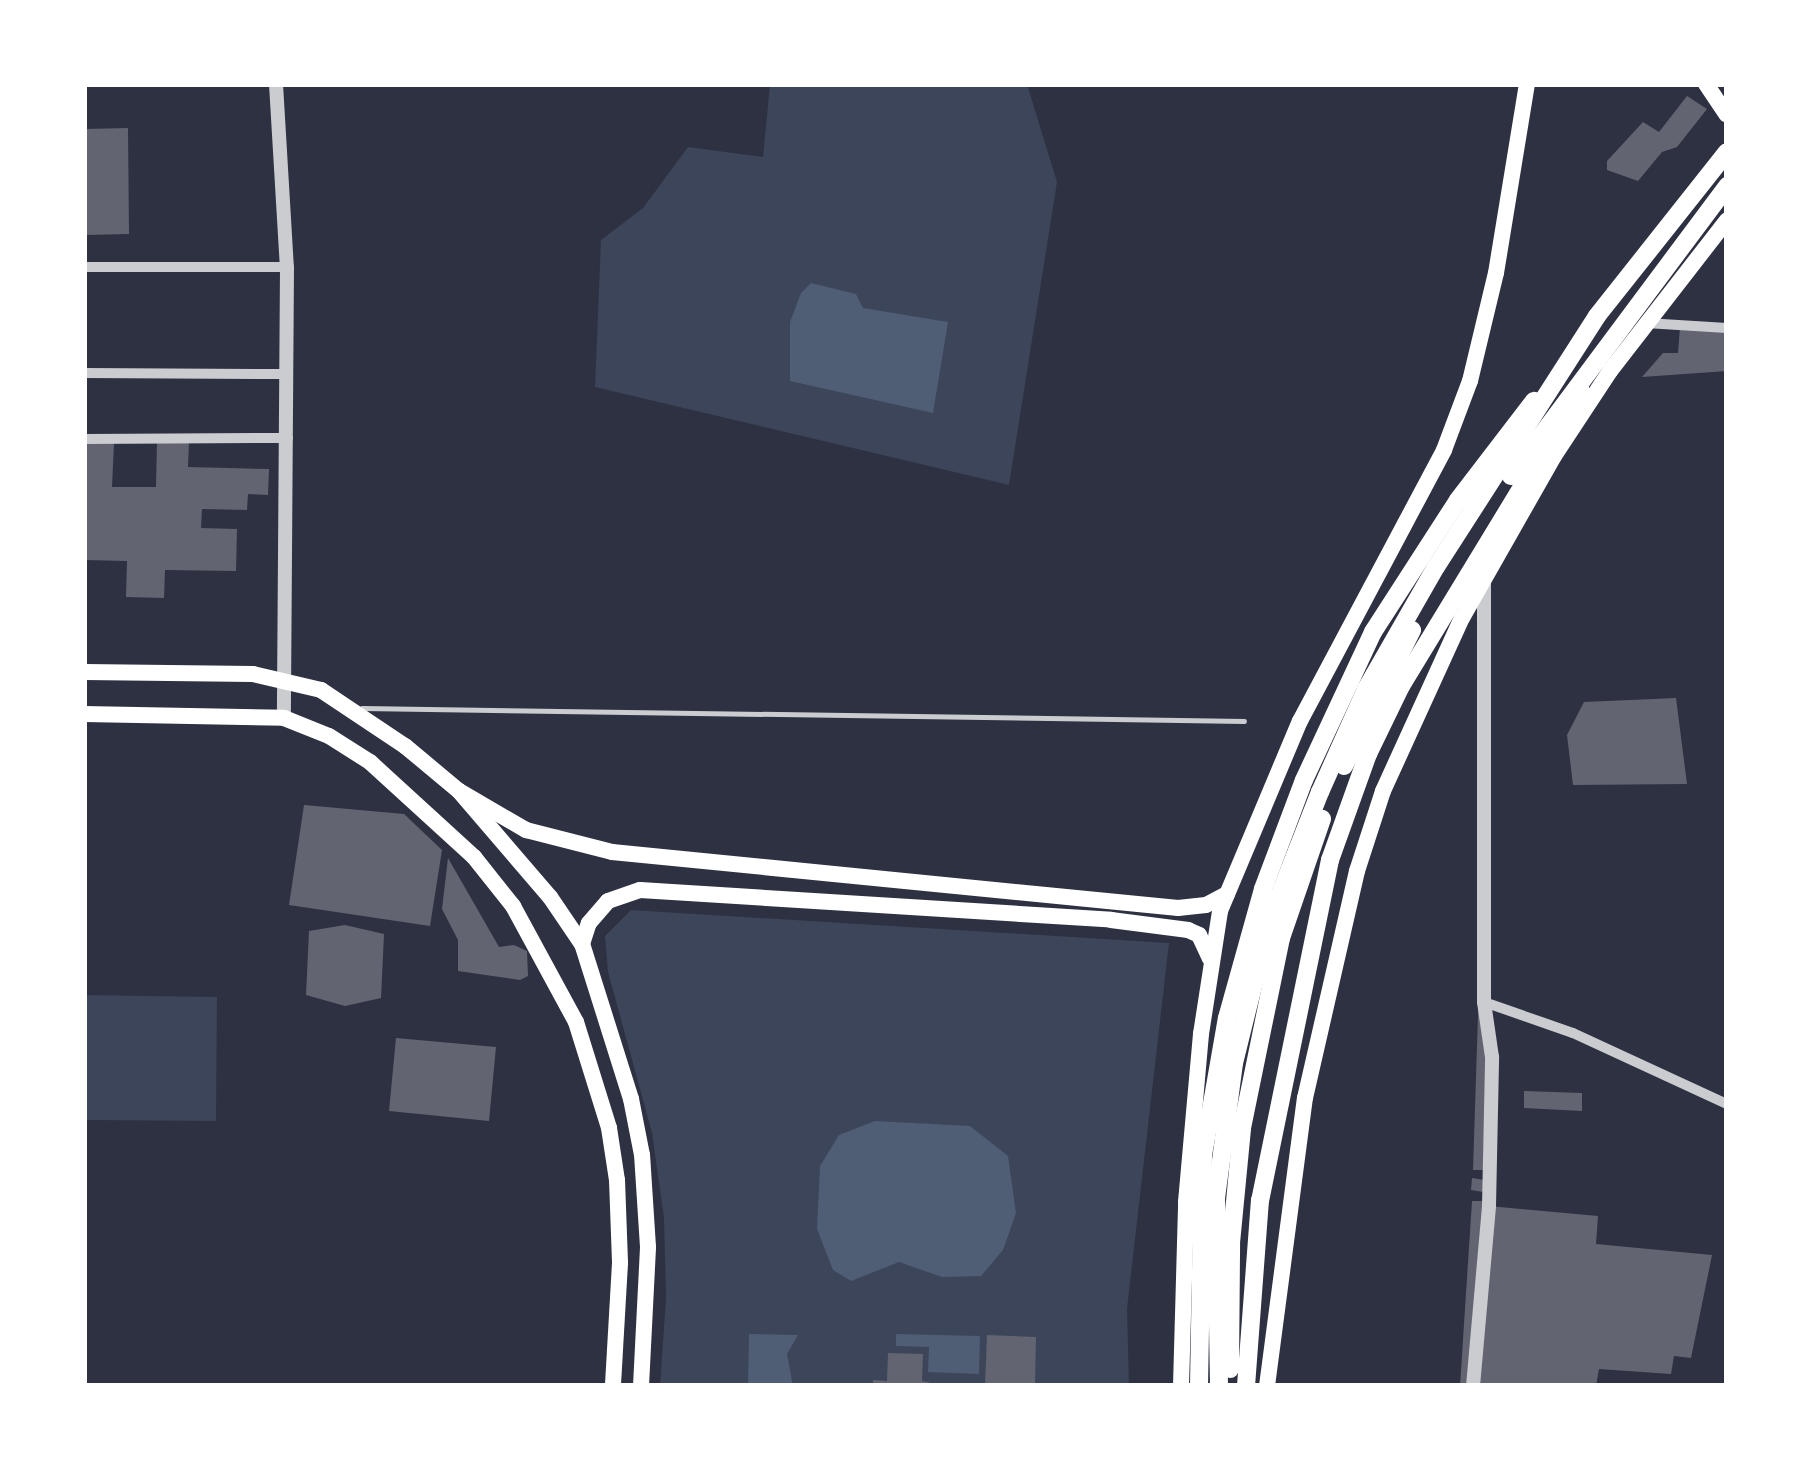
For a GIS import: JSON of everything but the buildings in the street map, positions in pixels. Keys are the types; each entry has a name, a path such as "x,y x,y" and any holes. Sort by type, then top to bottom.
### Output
{"highway":[{"path":"1199,1386 1203,1155 1228,1018 1250,933 1304,780 1373,632 1458,500 1727,152"},
{"path":"1231,1386 1237,1166 1281,938 1324,812 1430,597 1557,409 1727,186"},
{"path":"1219,1386 1216,1198 1234,1063 1269,922 1366,689 1436,567 1571,355"},
{"path":"1246,1386 1250,1288 1268,1148 1319,899 1336,841 1401,686 1448,602 1567,420 1589,372"}],"main road":[{"path":"1180,1386 1186,1202 1210,960 1227,894 1300,721 1444,449 1470,381 1496,272 1527,84"},
{"path":"1706,84 1727,115"},
{"path":"1267,1386 1305,1098 1357,872 1413,719 1484,577 1554,456 1646,323 1727,220"},
{"path":"84,672 286,678 350,707 459,791 526,830 612,851 1178,908 1206,905 1227,894"},
{"path":"329,736 350,707"},
{"path":"84,715 284,718 329,736 370,762 474,857 544,956 576,1022 599,1090 617,1180 620,1263 613,1386"},
{"path":"459,791 550,897 582,944 632,1099 642,1155 648,1247 641,1386"},
{"path":"582,944 597,911 617,895 640,890 1175,927 1199,935 1210,960"}],"street":[{"path":"276,84 287,267 284,718"},
{"path":"84,267 287,267"},
{"path":"1646,323 1727,328"},
{"path":"84,373 287,374"},
{"path":"84,439 287,438"},
{"path":"1473,1386 1489,1206 1492,1057 1484,1002 1484,577"},
{"path":"1484,1002 1573,1034 1727,1103"}],"lane":[{"path":"350,707 1244,721"}],"shaded area":[{"path":"770,84 1027,84 1057,182 1009,485 595,387 601,240 643,208 688,147 763,157"},
{"path":"811,283 856,294 863,308 948,322 933,413 790,381 790,322 801,293"},
{"path":"631,910 1169,943 1127,1309 1129,1386 660,1386 666,1298 664,1218 652,1133 608,972 605,936"},
{"path":"84,995 217,997 216,1121 84,1120"},
{"path":"875,1121 970,1126 1008,1156 1016,1213 1003,1250 981,1276 942,1277 899,1262 851,1281 833,1270 817,1229 820,1166 839,1135"},
{"path":"749,1334 798,1335 787,1354 793,1386 748,1386"},
{"path":"896,1334 980,1336 979,1374 928,1372 929,1347 896,1346"}]}
